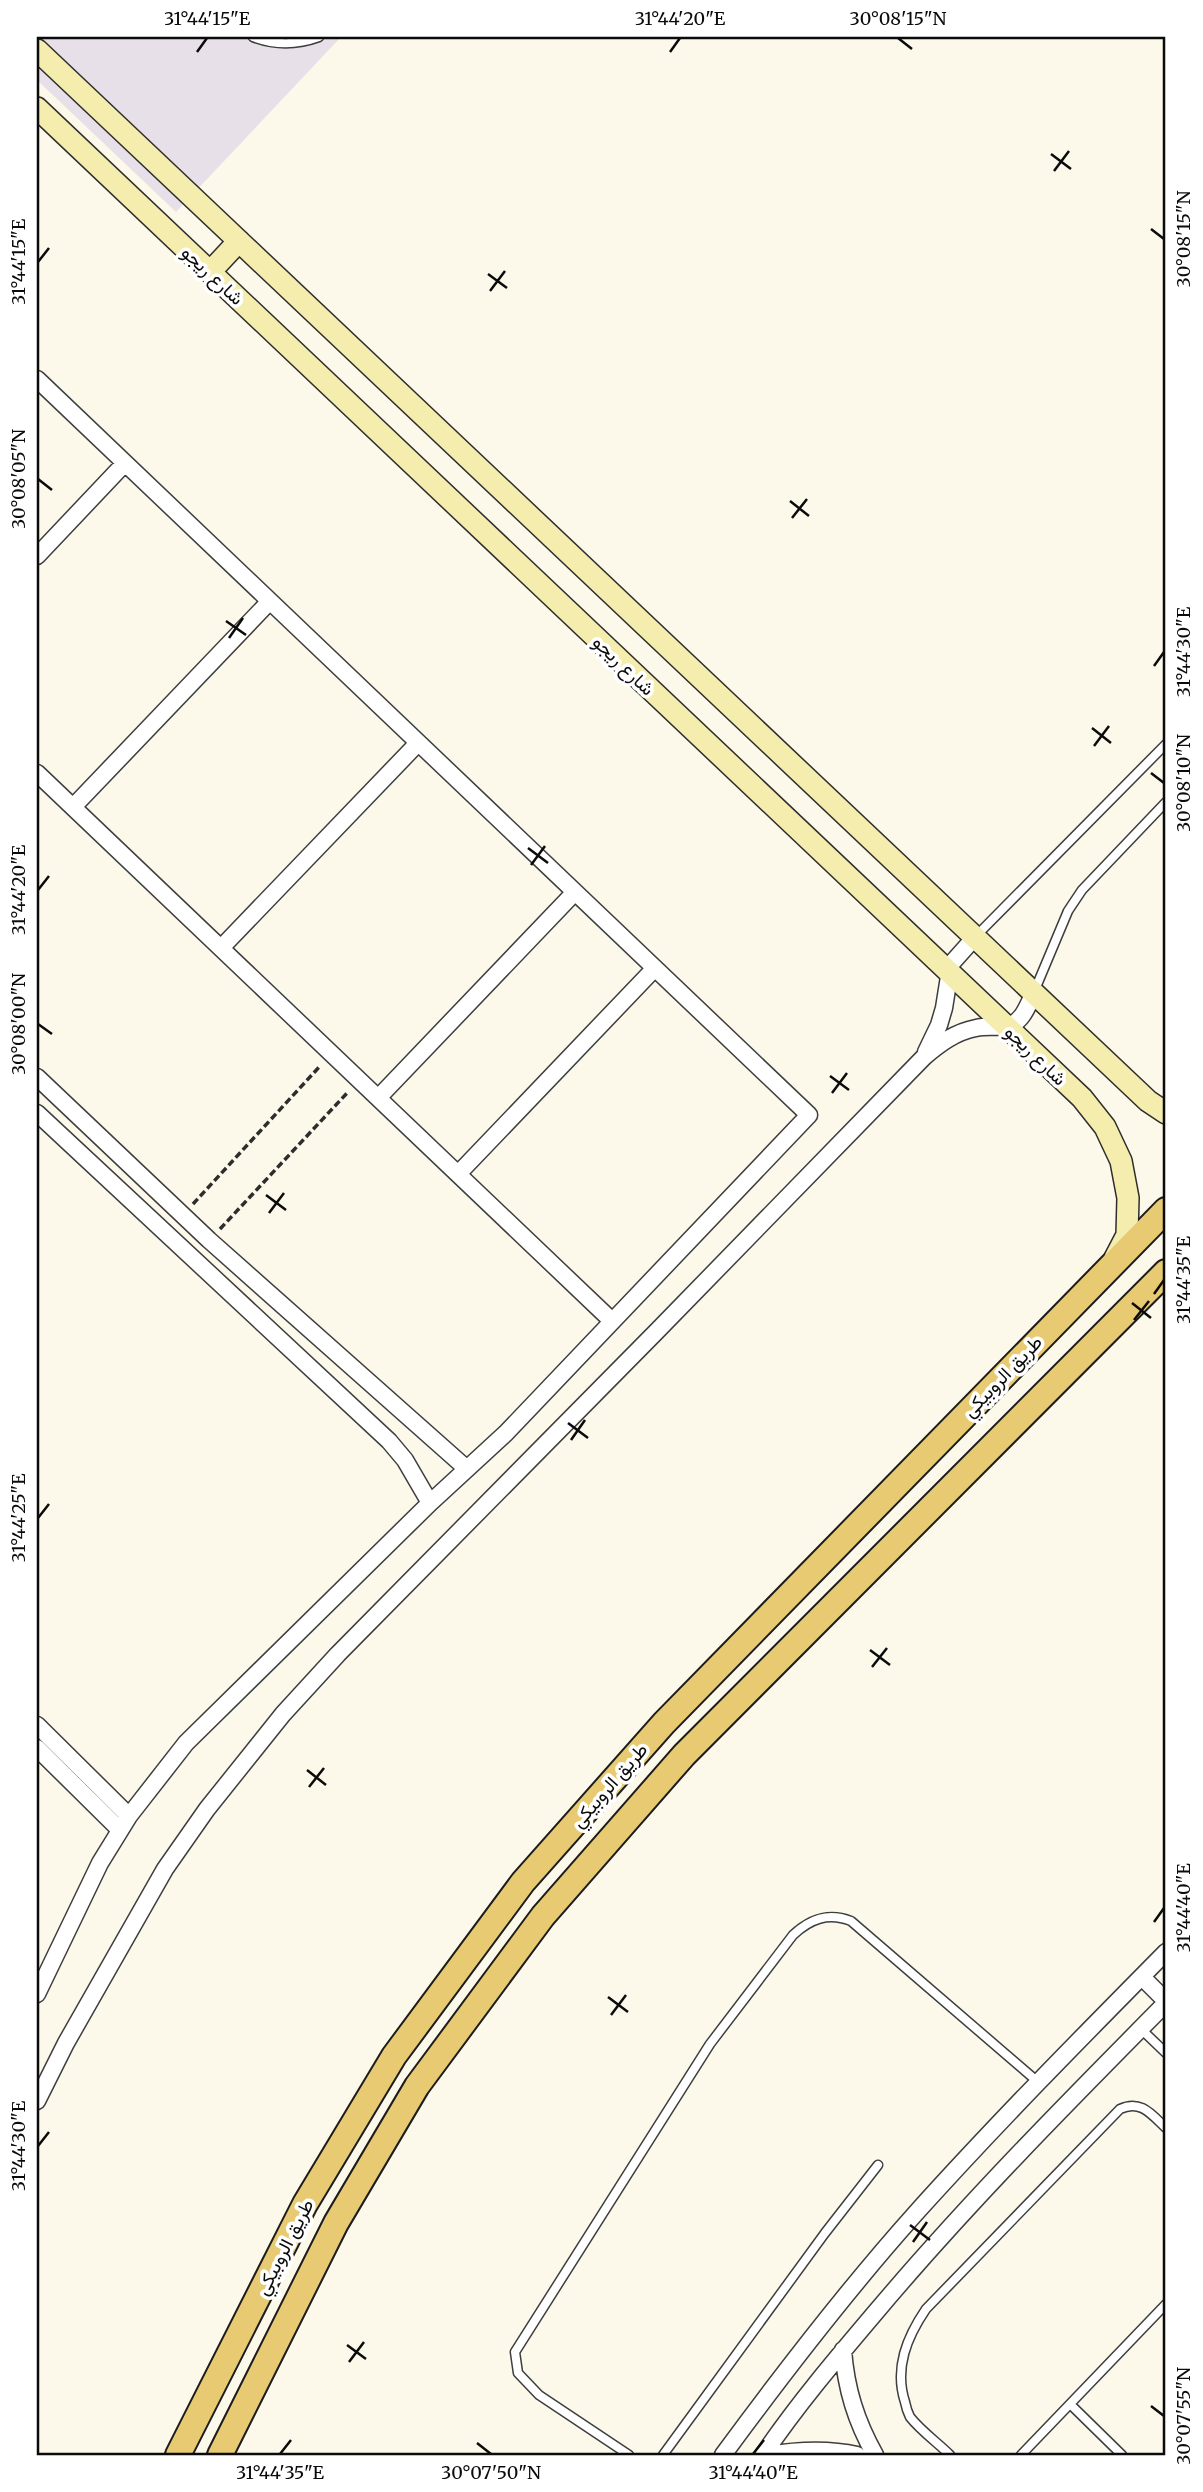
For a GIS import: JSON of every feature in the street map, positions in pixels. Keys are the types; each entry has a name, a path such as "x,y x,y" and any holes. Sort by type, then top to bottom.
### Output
{"main road":[{"path":"37,50 1148,1101 1166,1113"},
{"name":"شارع ريجو","path":"37,108 1082,1098 1105,1127 1121,1161 1128,1198 1127,1235 1113,1262"},
{"path":"210,272 239,241"},
{"name":"طريق الروبيكي","path":"178,2455 305,2204 332,2158 394,2056 523,1882 664,1723 1166,1210"},
{"name":"طريق الروبيكي","path":"220,2455 336,2223 417,2086 543,1916 684,1755 1166,1272"}],"street":[{"path":"37,379 809,1115 506,1433 430,1503 210,1717 163,1770 124,1823 81,1898 37,1994"},
{"path":"37,556 125,463"},
{"path":"73,807 270,601"},
{"path":"221,948 418,743"},
{"path":"37,773 612,1321"},
{"path":"378,1098 575,892"},
{"path":"923,1057 932,1042 944,1008 948,973 956,957 976,936"},
{"path":"458,1174 655,968"},
{"path":"37,2101 66,2043 165,1869 260,1741 338,1654 667,1322 923,1057 962,1032 977,1028 1007,1027 1022,1016 1034,992"},
{"path":"37,1077 209,1240 467,1469"},
{"path":"37,1113 389,1441 405,1460 430,1503"},
{"path":"73,1147 89,1127"},
{"path":"37,1725 124,1823"},
{"path":"37,1748 124,1823"},
{"path":"723,2455 822,2325 914,2215 1038,2082 1166,1952"},
{"path":"765,2455 787,2420 938,2238 1166,2002 1142,1977"},
{"path":"844,2350 846,2381 853,2409 876,2455"},
{"path":"765,2455 821,2450 857,2455"}],"lane":[{"path":"253,37 291,43 319,37"},
{"path":"976,936 1166,744"},
{"path":"1034,992 1068,911 1082,890 1166,802"},
{"path":"629,2455 539,2395 518,2373 515,2352 710,2044 793,1935 815,1919 842,1917 851,1922 1038,2082"},
{"path":"1141,2029 1166,2053"},
{"path":"950,2455 909,2416 902,2394 904,2349 913,2328 926,2309 1120,2109 1128,2105 1144,2107 1166,2128"},
{"path":"663,2455 878,2165"},
{"path":"1021,2455 1166,2304"},
{"path":"1071,2405 1122,2455"}],"path":[{"path":"183,1215 332,1054"},
{"path":"209,1240 359,1080"}],"shaded area":[{"path":"37,37 341,37 176,212 37,80"}]}
